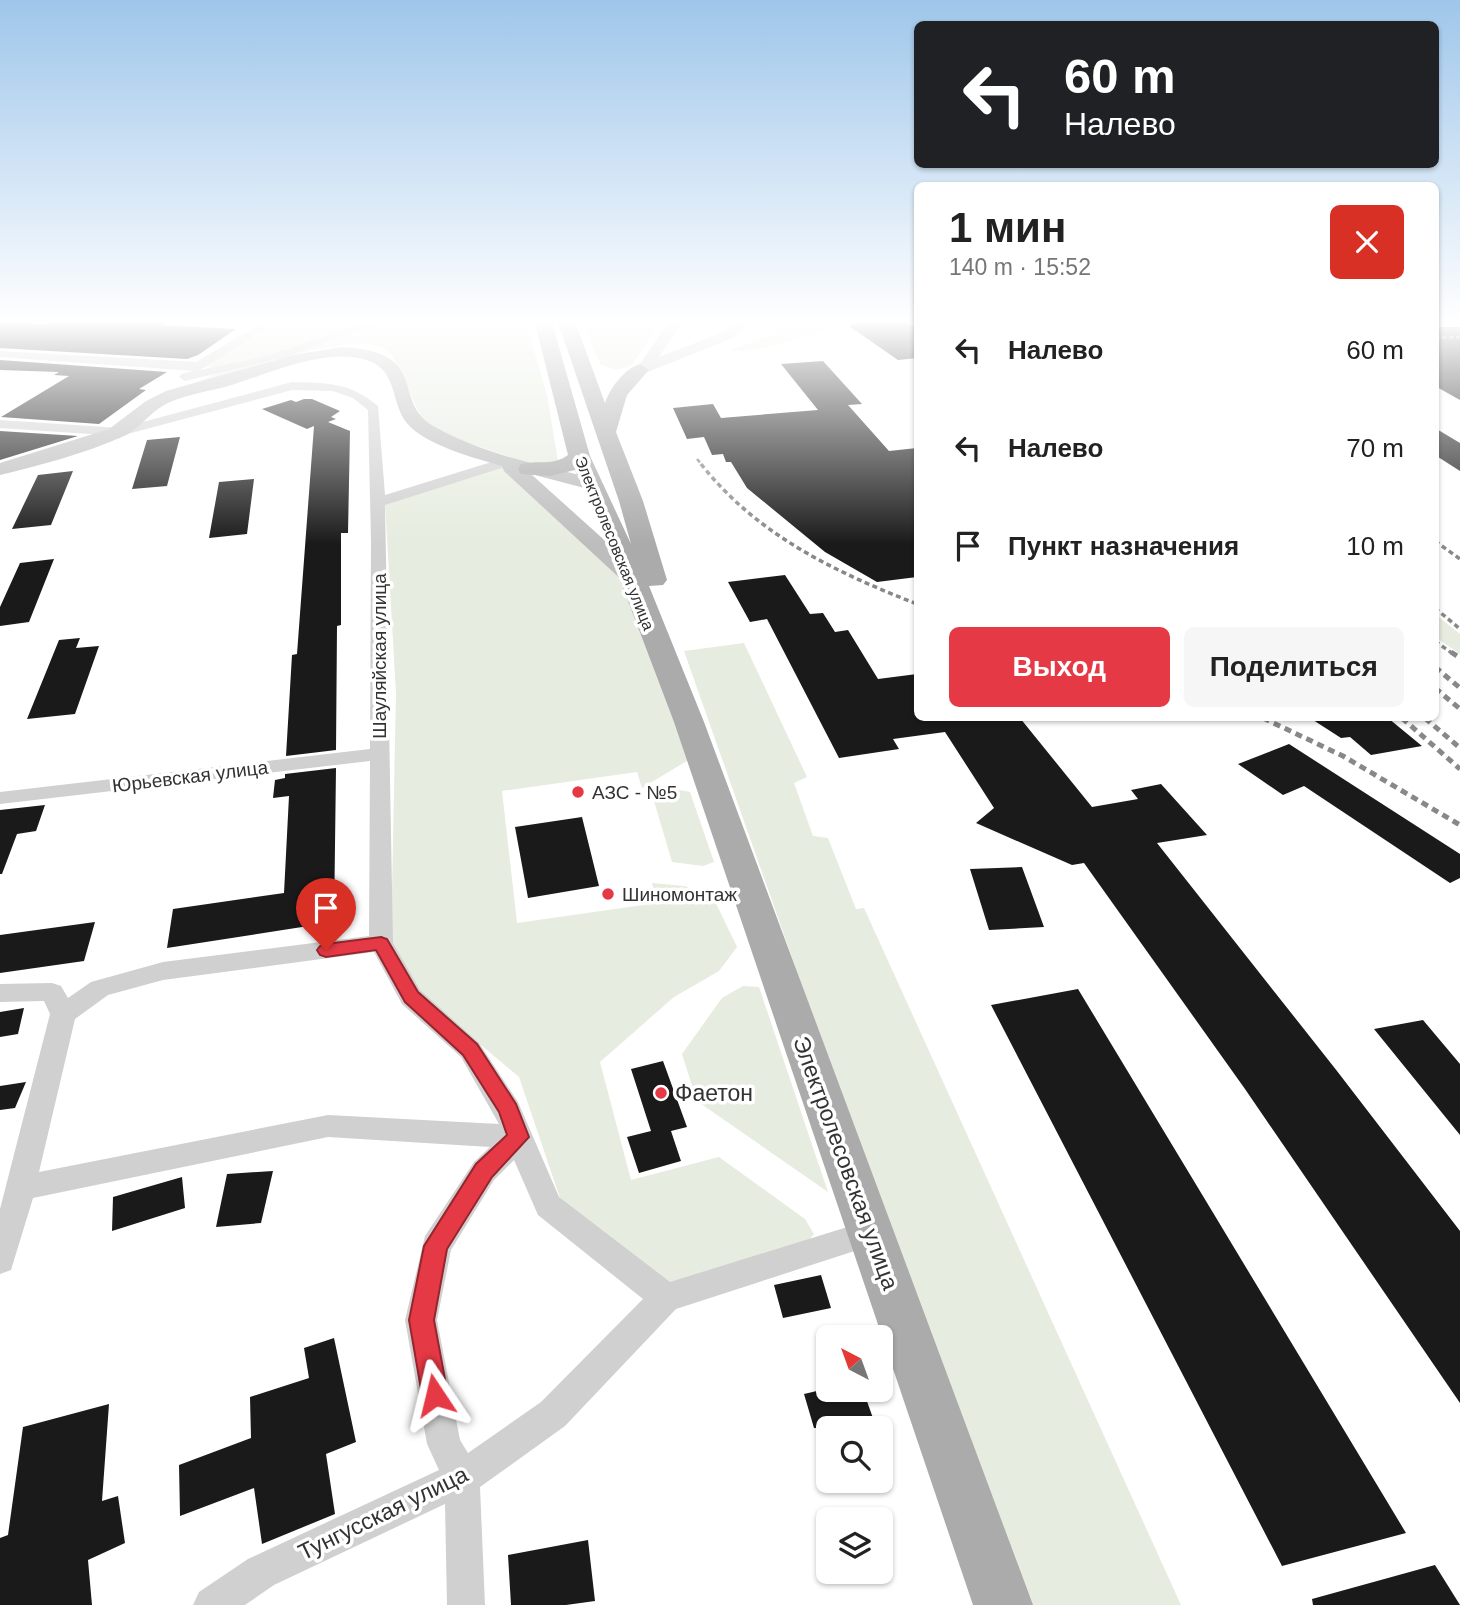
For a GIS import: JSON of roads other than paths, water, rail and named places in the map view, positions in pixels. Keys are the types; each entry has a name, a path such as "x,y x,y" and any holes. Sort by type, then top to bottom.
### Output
{"main road":[{"path":"0,469 120,432 170,394"},
{"path":"405,394 413,419 440,436 529,469 592,484 623,482"},
{"name":"Электролесовская улица","path":"562,394 579,456 633,579 658,650 688,722 1003,1605"},
{"name":"Электролесовская улица","path":"590,394 598,416 607,430 631,500 673,648 688,722"},
{"path":"607,430 618,394"},
{"path":"529,469 560,468 572,464 579,456"},
{"path":"506,462 633,579"}],"street":[{"name":"Шауляйская улица","path":"120,432 258,394"},
{"name":"Шауляйская улица","path":"354,394 374,409 378,502 381,943"},
{"path":"0,424 120,432"},
{"path":"378,502 506,462"},
{"name":"Юрьевская улица","path":"0,798 379,754"},
{"path":"63,1014 100,988 163,971 381,943 411,997 470,1050 508,1110 548,1206 666,1298"},
{"path":"0,993 52,992 63,1014 21,1188 0,1260"},
{"path":"21,1188 328,1126 518,1137"},
{"path":"466,1605 462,1478 444,1444 421,1320 436,1246 484,1171 518,1137"},
{"name":"Тунгусская улица","path":"212,1605 261,1572 462,1478 553,1414 666,1298 870,1233"}],"railway":[{"path":"697,459 703,466"},
{"path":"701,464 747,511 799,549 857,579 914,603"},
{"path":"1439,544 1460,559"},
{"path":"1439,611 1460,629"},
{"path":"1439,644 1453,654"},
{"path":"1451,652 1460,658"},
{"path":"1439,670 1460,688"},
{"path":"1439,691 1460,709"},
{"path":"1269,721 1343,756 1460,825"},
{"path":"1405,721 1460,769"},
{"path":"1428,721 1460,748"}],"place":[{"name":"АЗС - №5","path":"578,792"},
{"name":"Шиномонтаж","path":"608,894"},
{"name":"Фаетон","path":"661,1093"}]}
